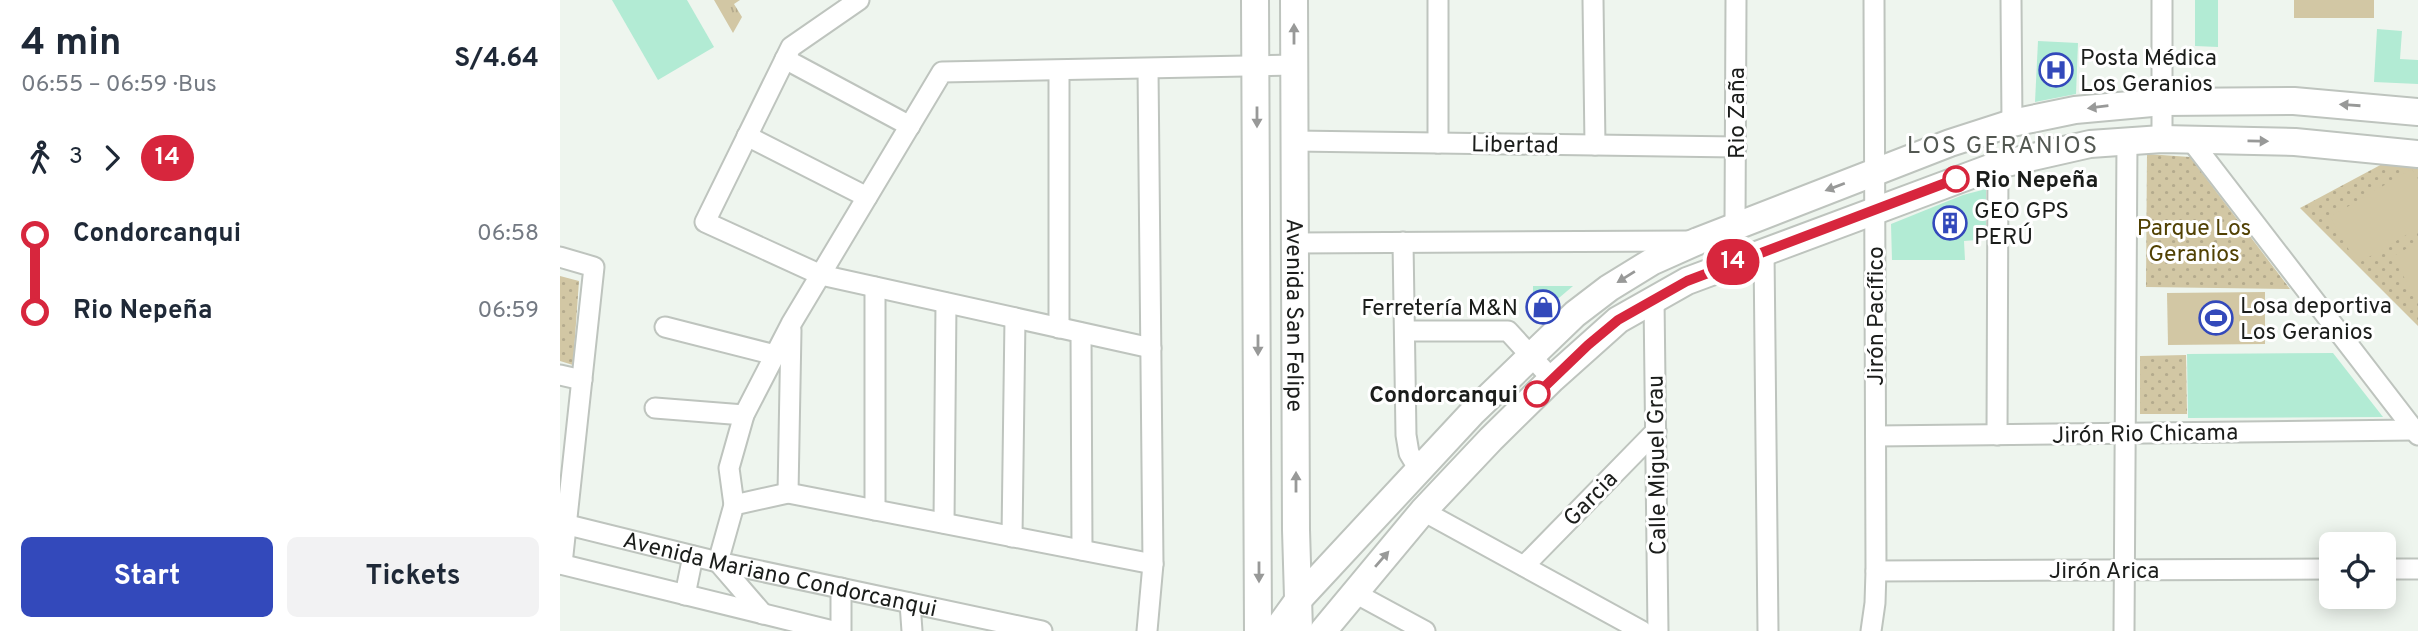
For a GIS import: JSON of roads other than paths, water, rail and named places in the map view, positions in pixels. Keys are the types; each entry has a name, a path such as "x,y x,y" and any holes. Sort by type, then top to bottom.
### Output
{"main road":[{"name":"Avenida San Felipe","path":"1255,0 1258,631"},
{"name":"Avenida San Felipe","path":"1294,0 1299,631"},
{"path":"1276,631 1298,600 1418,468 1531,356 1575,314 1609,288 1653,261 1735,225 1875,172 2012,123 2075,110 2163,102 2294,101 2418,112"},
{"path":"1323,631 1423,511 1552,379 1618,320 1687,281 1998,165 2090,144 2162,139 2295,142 2418,154"}],"street":[{"path":"859,0 790,47 705,222 821,275 1151,348"},
{"path":"1438,0 1438,143"},
{"path":"1593,0 1595,145"},
{"name":"Rio Zaña","path":"1735,225 1736,0"},
{"name":"Jirón Pacífico","path":"1871,631 1876,571 1874,0"},
{"path":"2011,0 2012,123"},
{"path":"2162,0 2162,139"},
{"path":"785,59 910,126"},
{"path":"763,614 718,562 734,505 729,468 744,415 791,324 942,72 1294,65"},
{"path":"1147,631 1153,564 1148,69"},
{"path":"1059,71 1059,328"},
{"path":"747,136 867,197"},
{"path":"2190,139 2416,432"},
{"name":"Libertad","path":"1295,141 1736,146"},
{"path":"2124,631 2127,141"},
{"path":"1997,435 1998,165"},
{"path":"1296,243 1698,241"},
{"path":"1404,242 1406,435 1409,453 1418,468"},
{"path":"1764,252 1768,631"},
{"path":"560,257 594,267 563,524 561,564"},
{"path":"875,287 875,510"},
{"name":"Calle Miguel Grau","path":"1654,299 1658,631"},
{"path":"944,523 946,303"},
{"path":"1012,537 1015,318"},
{"path":"788,493 791,324"},
{"path":"665,327 775,355"},
{"path":"1406,331 1508,331 1552,379"},
{"path":"1081,333 1082,550"},
{"path":"560,375 582,380"},
{"path":"655,408 744,415"},
{"name":"Garcia","path":"1524,566 1656,431"},
{"name":"Jirón Rio Chicama","path":"1876,436 2416,432"},
{"path":"734,505 788,493 1153,564"},
{"path":"1423,511 1642,631"},
{"name":"Avenida Mariano Condorcanqui","path":"563,524 718,562 910,603 999,626 1042,631"},
{"path":"685,595 693,556"},
{"name":"Avenida Mariano Condorcanqui","path":"561,564 833,631"},
{"name":"Jirón Arica","path":"1876,571 2319,569"},
{"path":"2396,569 2418,569"},
{"path":"841,589 841,631"},
{"path":"1353,592 1425,631"},
{"path":"910,603 912,631"}],"place":[{"name":"Posta Médica Los Geranios","path":"2056,70"},
{"name":"Rio Nepeña","path":"1956,179"},
{"name":"GEO GPS PERÚ","path":"1950,223"},
{"name":"Ferretería M&N","path":"1543,307"},
{"name":"Losa deportiva Los Geranios","path":"2216,318"},
{"name":"Condorcanqui","path":"1537,394"}],"district":[{"name":"LOS GERANIOS","path":"2003,145"}],"park label":[{"name":"Parque Los Geranios","path":"2194,240"}]}
